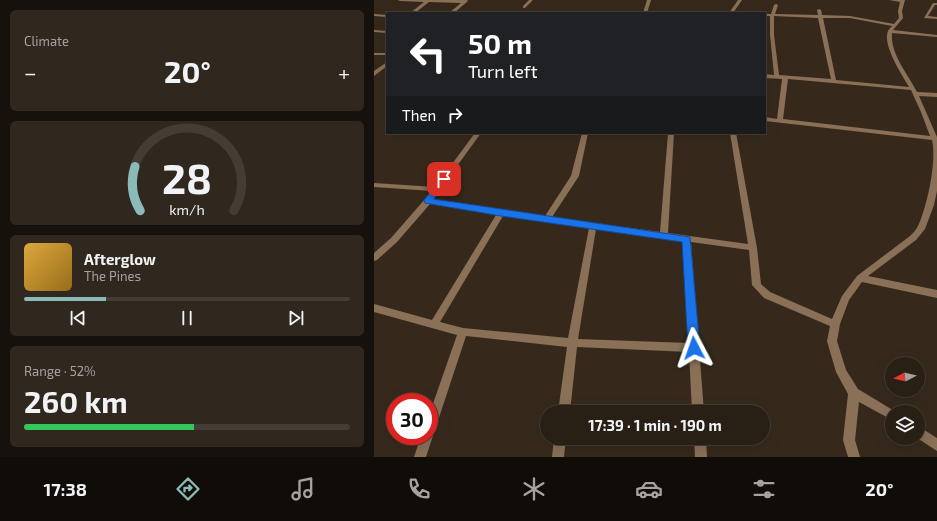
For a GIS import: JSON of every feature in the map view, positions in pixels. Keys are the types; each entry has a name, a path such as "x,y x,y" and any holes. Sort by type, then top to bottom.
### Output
{"street":[{"path":"400,0 466,1"},
{"path":"524,7 531,0"},
{"path":"645,12 648,0"},
{"path":"732,12 740,0"},
{"path":"885,411 854,393 841,372 832,341 835,324 845,299 860,278 922,229 936,180 937,146 935,139 914,91 895,57 889,40 893,28 901,18 900,11 902,1 891,0"},
{"path":"413,12 428,1"},
{"path":"452,12 466,1"},
{"path":"937,4 934,4 925,17 937,18"},
{"path":"776,5 772,15 772,35 777,77"},
{"path":"819,10 834,81"},
{"path":"374,15 386,16"},
{"path":"766,15 855,18 893,28 937,36"},
{"path":"374,31 386,32"},
{"path":"374,54 386,54"},
{"path":"374,74 386,65"},
{"path":"766,76 834,81 937,95"},
{"path":"780,120 785,78"},
{"path":"766,119 935,139"},
{"path":"374,258 394,240 428,201 477,134"},
{"path":"547,219 575,176 584,134"},
{"path":"664,236 671,134"},
{"path":"733,134 753,248 757,285 767,295 835,324"},
{"path":"374,185 436,190"},
{"path":"428,201 501,213 753,248"},
{"path":"434,324 501,213"},
{"path":"565,405 572,343 593,226"},
{"path":"687,239 698,405"},
{"path":"860,278 937,294"},
{"path":"374,308 463,332 572,343 694,348"},
{"path":"438,405 463,332"},
{"path":"854,393 849,440 854,457"},
{"path":"925,437 937,445"},
{"path":"420,457 424,445"},
{"path":"558,457 559,445"},
{"path":"701,445 702,457"}],"route":[{"path":"444,179 428,201 501,213 687,239 694,348"}]}
